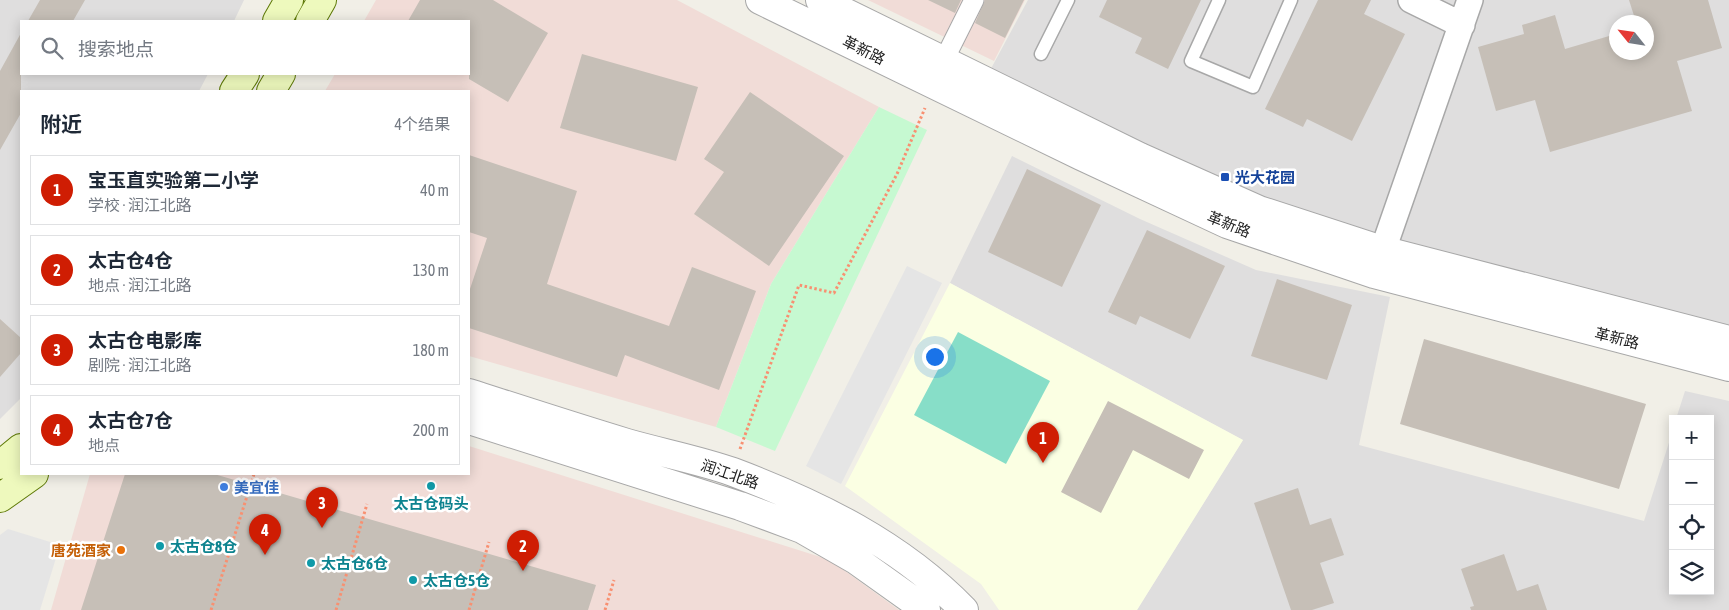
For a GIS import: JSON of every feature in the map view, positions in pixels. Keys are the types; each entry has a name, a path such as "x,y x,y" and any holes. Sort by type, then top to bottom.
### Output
{"main road":[{"path":"277,20 289,0"},
{"path":"311,20 322,0"},
{"path":"235,90 244,75"},
{"path":"271,90 279,75"},
{"path":"0,465 20,449"},
{"path":"0,498 33,475"}],"street":[{"name":"革新路","path":"760,0 940,73"},
{"name":"革新路","path":"820,0 1089,160 1227,224 1378,262 1729,340"},
{"path":"940,73 974,0"},
{"path":"1411,0 1462,25"},
{"path":"1378,262 1470,0"},
{"name":"革新路","path":"1378,262 1729,367"},
{"name":"润江北路","path":"470,393 627,443 731,472 824,510 857,527 922,572 964,610"},
{"name":"润江北路","path":"470,420 740,506 802,528 856,560 926,610"}],"lane":[{"path":"1041,54 1068,0"},
{"path":"1219,0 1191,61 1254,87 1291,0"}],"path":[{"path":"731,472 799,286 834,293 896,174 940,73"},
{"path":"211,610 254,475"},
{"path":"336,610 367,504"},
{"path":"469,610 489,542"},
{"path":"605,610 614,580"}],"shaded area":[{"path":"0,0 244,0 234,20 20,20 20,75 207,75 200,90 20,90 20,399 0,419"},
{"path":"376,0 677,0 879,107 771,284 716,427 470,356 470,90 326,90 334,75 470,75 470,20 365,20"},
{"path":"868,0 1025,0 994,61"},
{"path":"1028,0 1729,0 1729,338 1600,307 1262,199 987,76"},
{"path":"1012,156 1140,219 1256,270 1390,297 1359,445 1644,521 1669,443 1669,595 1714,595 1714,415 1677,415 1685,391 1729,401 1729,610 1137,610 1243,440 950,283"},
{"path":"907,266 942,283 841,484 806,466"},
{"path":"950,283 1243,440 1137,610 999,610 981,584 845,486"},
{"path":"470,446 830,560 899,610 51,610 90,475 470,475"},
{"path":"8,529 60,545 40,610 0,610 0,535"}],"green space":[{"path":"879,107 927,130 775,451 716,427 771,284"},
{"path":"958,332 1050,381 1006,464 914,415"}],"building":[{"path":"40,0 85,0 74,20 29,20"},
{"path":"420,0 493,0 548,33 508,102 469,79 470,20 409,20"},
{"path":"928,0 961,0 955,13"},
{"path":"985,0 1024,0 1005,38 975,23"},
{"path":"1107,0 1201,0 1168,69 1135,53 1142,38 1099,17"},
{"path":"1318,0 1371,0 1364,14 1405,34 1352,141 1307,119 1303,127 1265,109"},
{"path":"1629,0 1708,0 1722,48 1677,61 1692,111 1550,152 1535,100 1496,111 1478,47 1524,34 1522,25 1555,15 1565,49 1609,36 1609,60 1654,60 1654,15 1634,15"},
{"path":"20,35 20,115 0,150 0,71"},
{"path":"582,54 698,87 676,161 560,128"},
{"path":"750,92 844,156 769,266 694,214 724,172 704,159"},
{"path":"470,155 577,191 547,284 669,326 692,267 756,291 719,390 625,355 617,377 470,328 470,289 487,238 470,232"},
{"path":"1027,169 1101,205 1062,287 988,252"},
{"path":"1147,230 1225,266 1190,339 1140,316 1136,325 1108,312"},
{"path":"1277,279 1352,305 1327,380 1251,356"},
{"path":"0,319 20,337 20,354 0,377"},
{"path":"1424,339 1646,404 1619,489 1400,424"},
{"path":"1108,401 1204,450 1189,479 1133,450 1101,513 1061,492"},
{"path":"125,475 217,475 596,585 588,610 81,610"},
{"path":"1298,488 1310,525 1331,518 1344,555 1320,563 1334,603 1312,610 1291,610 1254,503"},
{"path":"1504,554 1517,591 1538,584 1547,610 1471,610 1470,607 1474,606 1461,569"}],"place":[{"name":"光大花园","path":"1225,177"},
{"name":"宝玉直实验第二小学","path":"1043,463"},
{"name":"太古仓码头","path":"431,486"},
{"name":"美宜佳","path":"224,487"},
{"name":"太古仓电影库","path":"322,528"},
{"name":"太古仓8仓","path":"160,546"},
{"name":"唐苑酒家","path":"121,550"},
{"name":"太古仓7仓","path":"265,555"},
{"name":"太古仓6仓","path":"311,563"},
{"name":"太古仓4仓","path":"523,571"},
{"name":"太古仓5仓","path":"413,580"}]}
